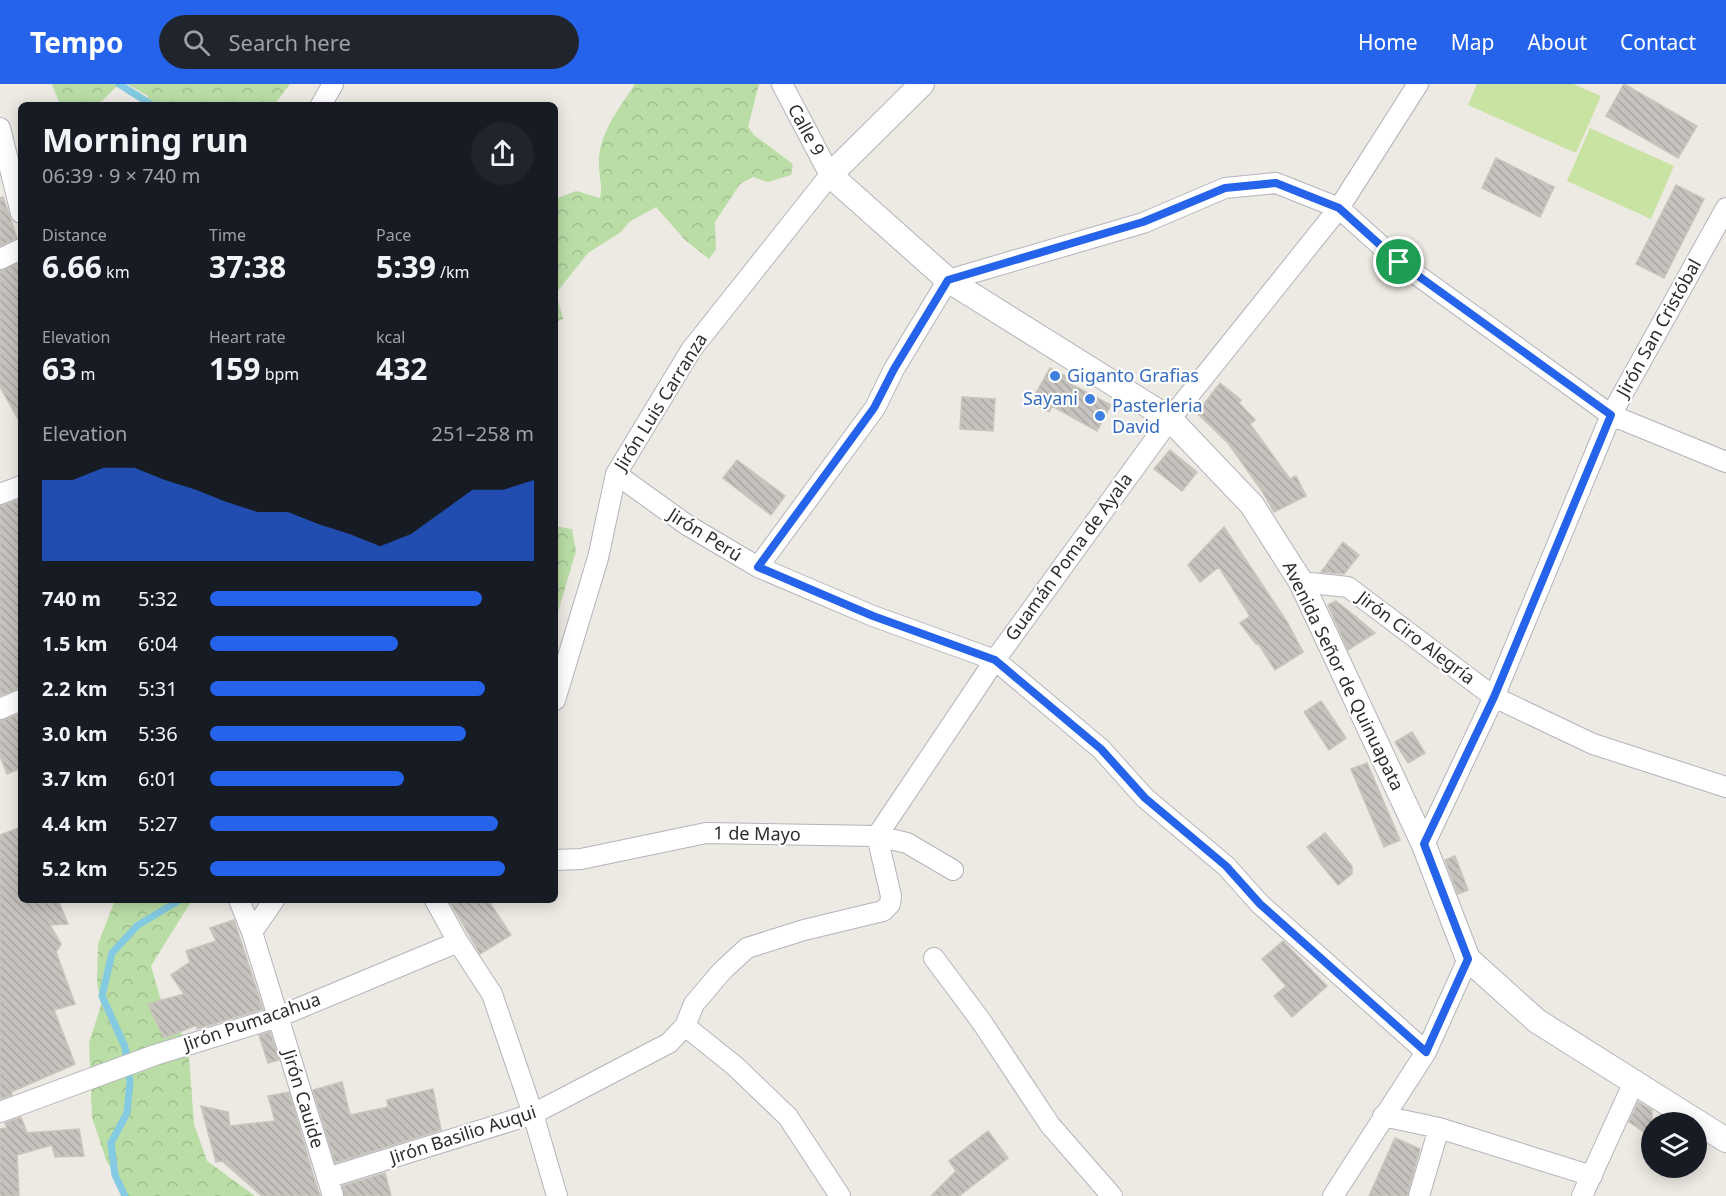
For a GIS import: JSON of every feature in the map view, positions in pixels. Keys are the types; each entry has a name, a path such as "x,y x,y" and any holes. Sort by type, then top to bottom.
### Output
{"street":[{"path":"323,102 333,84"},
{"name":"Calle 9","path":"782,84 830,175"},
{"name":"Guamán Poma de Ayala","path":"878,836 995,660 1170,419 1339,208 1418,84"},
{"path":"830,175 915,87"},
{"path":"0,128 17,179"},
{"name":"Avenida Señor de Quinuapata","path":"830,175 948,280 1170,419 1252,505 1301,582 1424,844 1468,959 1538,1020 1726,1140"},
{"name":"Jirón Luis Carranza","path":"558,690 598,558 616,474 691,350 830,175"},
{"path":"758,567 874,408 894,369 948,280 1143,222 1225,188 1276,183 1339,208 1399,262 1611,415 1726,462"},
{"name":"Jirón San Cristóbal","path":"1424,844 1494,697 1611,415 1726,208"},
{"path":"0,259 18,250"},
{"name":"Jirón Perú","path":"616,474 687,525 758,567 873,616 995,660 1101,749 1145,798 1226,866 1260,904 1426,1052"},
{"path":"0,494 18,487"},
{"name":"Jirón Ciro Alegría","path":"1301,582 1348,587 1494,697 1593,744 1726,787"},
{"path":"0,709 18,701"},
{"name":"1 de Mayo","path":"558,860 580,860 706,833 878,836 907,843 953,870"},
{"path":"840,1196 788,1117 735,1066 685,1026 694,1004 722,971 747,948 804,930 883,911 890,904 891,896 878,836"},
{"path":"252,932 272,903"},
{"path":"437,903 458,942 492,994 533,1114 557,1196"},
{"name":"Jirón Cauide","path":"241,904 252,932 330,1187"},
{"name":"Jirón Pumacahua","path":"0,1112 155,1055 278,1017 458,942"},
{"path":"934,958 981,1021 1050,1125 1112,1196"},
{"path":"1334,1196 1426,1052 1468,959"},
{"name":"Jirón Basilio Auqui","path":"330,1187 533,1114 669,1043 685,1026"},
{"path":"1582,1196 1634,1082"},
{"path":"1383,1116 1439,1128 1592,1176"},
{"path":"1419,1196 1439,1128"}],"green space":[{"path":"52,84 119,84 101,102 59,102"},
{"path":"127,84 290,84 276,102 148,102 148,96"},
{"path":"635,84 759,84 748,127 754,135 793,164 791,175 768,182 753,177 740,184 715,222 716,249 709,259 685,240 656,207 629,222 621,232 588,253 558,290 558,198 576,191 600,198 599,154 616,112"},
{"path":"1477,84 1573,84 1601,96 1576,153 1468,105"},
{"path":"1590,128 1674,166 1651,219 1567,181"},
{"path":"558,300 563,319 558,321"},
{"path":"558,527 572,529 576,551 558,612"},
{"path":"114,903 190,903 151,966 160,997 188,1044 194,1124 207,1161 255,1196 127,1196 106,1160 92,1117 89,1043 101,1005 97,982 98,944"}],"building":[{"path":"1624,84 1697,126 1678,158 1606,116"},
{"path":"1496,158 1554,187 1540,217 1482,188"},
{"path":"1676,185 1704,199 1664,278 1636,264"},
{"path":"3,197 17,238 0,246 0,198"},
{"path":"18,263 18,419 0,387 0,271"},
{"path":"1050,368 1067,377 1065,381 1111,405 1097,431 1052,406 1049,412 1031,402"},
{"path":"1220,383 1241,400 1239,403 1255,420 1250,424 1290,479 1296,476 1306,496 1274,512 1228,443 1197,413"},
{"path":"962,397 995,399 993,431 960,429"},
{"path":"1170,450 1197,472 1182,491 1154,469"},
{"path":"737,460 785,496 771,515 723,478"},
{"path":"18,500 18,689 0,696 0,506"},
{"path":"1224,527 1287,622 1303,652 1275,670 1258,643 1256,644 1240,623 1250,616 1219,567 1200,582 1188,565"},
{"path":"1343,542 1359,555 1344,574 1321,572"},
{"path":"1336,601 1375,633 1348,650 1328,605"},
{"path":"1321,701 1346,738 1329,750 1304,712"},
{"path":"18,714 18,769 7,774 0,756 0,721"},
{"path":"1412,732 1425,753 1408,763 1395,742"},
{"path":"1367,763 1400,840 1384,847 1351,769"},
{"path":"18,828 18,903 59,903 68,924 50,925 61,944 56,952 75,1004 54,1010 75,1064 0,1099 0,835"},
{"path":"1325,833 1352,866 1352,874 1338,885 1307,847"},
{"path":"1455,856 1468,890 1458,894 1445,860"},
{"path":"451,903 490,903 511,935 480,954"},
{"path":"234,920 263,1009 197,1029 197,1025 164,1038 148,1004 184,994 171,975 190,962 186,951 216,941 210,928"},
{"path":"1283,941 1327,986 1292,1017 1274,996 1286,986 1262,959"},
{"path":"270,1032 279,1060 268,1063 259,1035"},
{"path":"342,1082 350,1115 388,1107 387,1100 433,1089 441,1130 335,1163 313,1090"},
{"path":"289,1092 320,1196 262,1196 222,1161 216,1162 201,1106 228,1112 230,1126 275,1121 268,1096"},
{"path":"1638,1102 1652,1110 1652,1112 1641,1112 1641,1130 1629,1122"},
{"path":"21,1117 27,1133 79,1129 84,1156 55,1157 52,1145 17,1155 19,1196 0,1196 0,1129 7,1128 5,1123"},
{"path":"988,1131 1008,1158 959,1196 931,1196 956,1171 949,1161"},
{"path":"1395,1138 1420,1149 1407,1196 1369,1196"},
{"path":"385,1173 391,1196 345,1196 342,1186"}],"waterway":[{"path":"119,84 147,102"},
{"path":"125,1196 115,1175 111,1143 127,1113 130,1082 125,1047 102,996 112,953 138,925 175,903"}],"place":[{"name":"Giganto Grafias","path":"1055,376"},
{"name":"Sayani","path":"1090,399"},
{"name":"Pasterleria David","path":"1100,416"}],"route":[{"path":"1276,183 1339,208 1399,262 1611,415 1494,697 1424,844 1468,959 1426,1052 1260,904 1226,866 1145,798 1101,749 995,660 873,616 758,567 839,460 874,408 894,369 948,280 1042,254 1143,222 1225,188 1276,183"}]}
